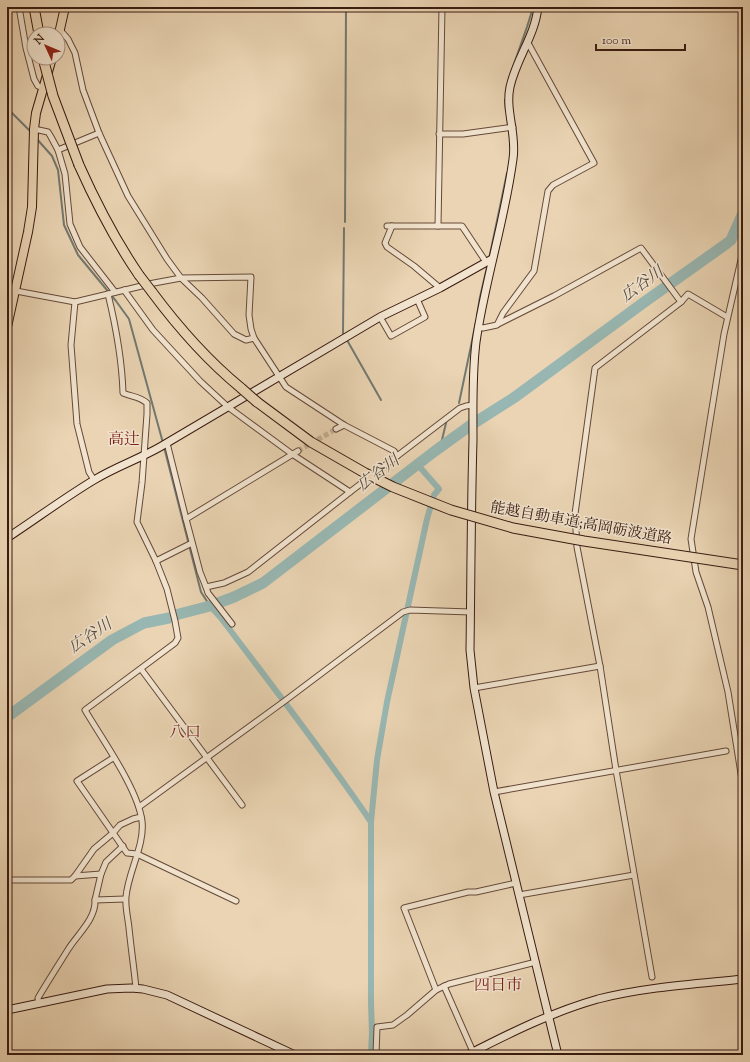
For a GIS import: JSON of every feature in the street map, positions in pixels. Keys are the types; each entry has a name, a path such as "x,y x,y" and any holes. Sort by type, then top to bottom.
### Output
{"highway":[{"path":"34,7 38,26"},
{"name":"能越自動車道;高岡砺波道路","path":"45,66 53,96 79,165 98,207 139,275 188,336 210,360 257,402 311,442 393,487 443,507 482,520 505,526 584,541 743,565"}],"main road":[{"path":"61,26 65,7"},
{"path":"8,322 16,291 32,207 33,140 36,113 50,66"}],"street":[{"path":"19,7 30,67 38,86 43,88"},
{"path":"438,226 442,7"},
{"path":"538,7 537,17 510,87 510,127 515,142 514,157 489,261 473,373 470,650 474,688 494,792 558,1055"},
{"path":"66,38 75,53 83,90 110,159 128,196 167,259 182,278 234,334 246,340 254,338"},
{"path":"497,325 503,313 534,271 548,191 553,185 594,163 528,42"},
{"path":"439,134 463,134 510,127"},
{"path":"34,130 48,132 58,150 65,174 70,224 80,247 111,293 123,379 123,393 140,398 147,403 144,456 137,522 156,561 167,589 176,622 178,638 175,643 85,710 130,788 139,807 141,817 142,831 128,884 126,899 136,988"},
{"path":"58,150 99,133"},
{"path":"440,288 414,266 387,247 386,243 390,226 462,226 489,261"},
{"path":"479,327 483,328 497,325 554,296 641,248 681,302"},
{"path":"743,252 722,342 691,539 696,572 708,607 728,692 743,786"},
{"path":"7,538 114,468 144,456 164,445 380,316 440,288 489,261"},
{"path":"16,291 75,302 154,282 182,278 251,277 249,315 251,329 254,338 286,387 344,425 394,451 397,456"},
{"path":"124,290 153,330 200,381 228,407 292,454 350,492"},
{"path":"652,978 616,770 600,666 577,546 576,514 595,368 681,302 688,294 728,317"},
{"path":"380,316 391,336 425,317 417,299"},
{"path":"75,302 72,345 77,424 89,472 94,480"},
{"path":"206,587 224,583 248,572 460,408 466,406 473,408"},
{"path":"336,429 344,425"},
{"path":"164,445 208,593 232,624"},
{"path":"186,518 298,451"},
{"path":"156,561 192,543"},
{"path":"139,807 403,612 410,610 471,612"},
{"path":"474,688 600,666"},
{"path":"141,669 242,805"},
{"path":"494,792 726,751"},
{"path":"113,758 77,781 127,853 137,854 236,901"},
{"path":"7,880 71,880 94,849 120,825 141,817"},
{"path":"39,1004 38,998 71,946 85,928 92,914 96,904 101,874 106,862 123,846"},
{"path":"75,876 101,874"},
{"path":"519,895 634,874"},
{"path":"436,990 404,908 468,892 476,892 516,883"},
{"path":"96,900 126,899"},
{"path":"376,1055 377,1027 392,1024 407,1014 436,990 444,986 536,962"},
{"path":"444,986 471,1054 515,1030 549,1015 598,1000 618,995 663,988 743,979"},
{"path":"7,1010 107,989 136,988 167,995 295,1055"}],"waterway":[{"path":"345,222 346,7"},
{"path":"509,78 527,27 532,7"},
{"path":"505,100 506,111"},
{"path":"7,108 32,133"},
{"path":"36,138 52,156 58,170 64,225 78,255 129,319 163,443"},
{"path":"489,259 507,173"},
{"name":"広谷川","path":"7,717 112,640 144,623 169,618 210,606 234,597 263,583 435,451 471,425 515,397 726,244 731,240 743,213"},
{"path":"344,228 343,333 381,400"},
{"path":"477,316 488,263"},
{"path":"459,403 476,322"},
{"path":"440,448 447,419"},
{"path":"164,447 201,592 210,606"},
{"path":"371,1055 371,822 377,760 387,702 427,519 434,495 439,489 418,465"},
{"path":"210,606 221,618 298,719 371,822"}],"tunnel":[{"path":"298,451 336,429"}],"district":[{"name":"高辻","path":"124,440"},
{"name":"八口","path":"185,733"},
{"name":"四日市","path":"498,986"}]}
